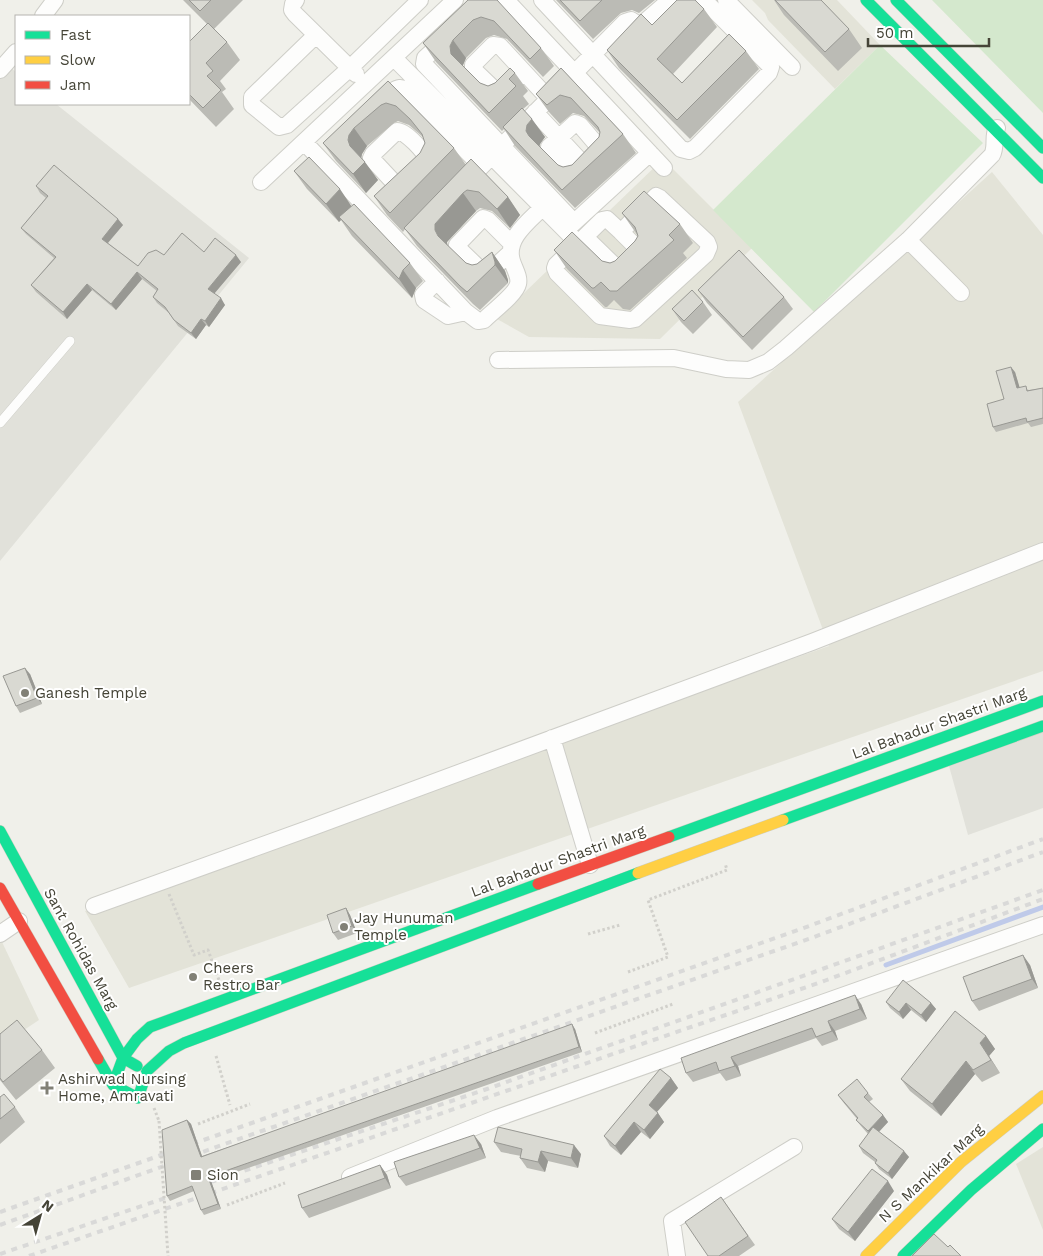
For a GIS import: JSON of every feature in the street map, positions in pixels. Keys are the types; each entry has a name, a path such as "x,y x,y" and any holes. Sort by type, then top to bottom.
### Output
{"main road":[{"path":"866,0 1043,178"},
{"path":"896,0 1043,148"},
{"name":"Lal Bahadur Shastri Marg","path":"113,1086 123,1058 137,1039 150,1027 1043,701"},
{"path":"0,888 113,1086 138,1098 147,1071 168,1051 184,1043 720,843 1043,726"},
{"name":"Sant Rohidas Marg","path":"0,831 123,1058"},
{"path":"659,841 667,863"},
{"path":"123,1058 147,1071"},
{"name":"N S Mankikar Marg","path":"903,1256 992,1136 1036,1107 1043,1096"},
{"path":"953,1188 1008,1156 1043,1130"},
{"name":"N S Mankikar Marg","path":"866,1256 953,1188"}],"street":[{"path":"43,15 55,0"},
{"path":"296,0 292,10 367,83"},
{"path":"316,35 252,97 252,105 276,126 284,126 350,68 420,0"},
{"path":"262,182 455,0"},
{"path":"506,0 664,168"},
{"path":"542,0 681,149 689,151 695,148 771,70 770,65 743,28 726,0"},
{"path":"455,193 625,22 631,20 640,26 670,0"},
{"path":"704,0 792,67"},
{"path":"724,47 743,28"},
{"path":"453,32 424,61 424,64 440,80 473,138"},
{"path":"0,70 15,53"},
{"path":"394,58 423,98"},
{"path":"523,72 548,98"},
{"path":"423,98 440,80"},
{"path":"369,115 398,88 423,98 473,138 491,156 517,172 570,226 581,240 622,272 641,252 621,232 604,219 581,240 556,264 557,273 600,316 635,319 706,254 709,247 707,242 658,197 654,198 621,232"},
{"path":"534,112 587,168 603,152 578,123 573,124 558,137"},
{"path":"498,360 674,358 726,369 749,370 768,362 908,240 992,155 995,149 996,129 1010,116"},
{"path":"304,142 317,166 373,214 466,312 478,321 484,320 515,290 518,284 518,277 511,248 518,234 542,208"},
{"path":"317,166 336,148"},
{"path":"570,226 650,153"},
{"path":"517,172 542,208 570,226"},
{"path":"373,214 400,189"},
{"path":"404,246 416,232"},
{"path":"908,240 961,293"},
{"path":"437,280 422,295 424,300 448,316 466,312"},
{"path":"94,906 812,642 1043,551"},
{"path":"552,738 590,865"},
{"path":"0,934 19,921"},
{"path":"331,1185 497,1118 1043,925"},
{"path":"677,1256 672,1221 794,1147"}],"lane":[{"path":"0,423 70,341"}],"path":[{"path":"628,972 668,957 648,900 728,870 720,843"},
{"path":"163,880 194,955 208,950 220,983"},
{"path":"588,934 620,925"},
{"path":"595,1033 673,1004"},
{"path":"216,1056 230,1105"},
{"path":"198,1124 250,1104"},
{"path":"158,1121 168,1256"},
{"path":"227,1205 284,1182"},
{"path":"164,1186 172,1183"}],"shaded area":[{"path":"752,0 837,0 880,45 835,89 768,20 765,13"},
{"path":"4,62 15,71 15,105 57,105 249,258 0,561 0,67"},
{"path":"663,159 752,248 660,339 529,337 497,319"},
{"path":"992,172 1043,235 1043,671 129,988 85,911 829,646 738,402"},
{"path":"1043,731 1043,808 968,835 949,766"},
{"path":"2,942 39,1020 0,1046 0,943"},
{"path":"1043,1147 1043,1230 1016,1164"}],"green space":[{"path":"932,0 1043,0 1043,113"},
{"path":"880,45 983,143 814,312 713,210"}],"building":[{"path":"189,0 211,0 200,11"},
{"path":"468,0 497,0 541,48 530,59 494,21 481,17 473,20 453,40 450,46 451,54 480,83 488,86 495,83 510,68 515,73 509,79 516,86 489,113 423,43"},
{"path":"560,0 602,0 580,21"},
{"path":"677,0 695,0 704,9 657,59 682,83 729,34 746,51 677,120 607,50 641,14 652,25"},
{"path":"775,0 821,0 849,29 825,52"},
{"path":"208,23 227,42 206,63 213,71 207,76 221,90 203,108 190,95 190,41"},
{"path":"561,68 623,134 562,190 503,127 522,108 532,119 527,125 526,131 529,136 558,165 563,167 572,165 599,137 600,132 598,127 571,98 560,95 547,105 536,94"},
{"path":"388,81 454,148 390,213 374,196 420,153 425,143 422,134 410,119 396,106 386,103 381,105 354,128 348,140 350,146 365,162 353,174 323,143"},
{"path":"309,157 340,189 326,204 294,171"},
{"path":"471,159 508,197 497,209 479,192 467,190 435,224 438,236 466,263 477,264 492,252 495,265 467,292 404,228"},
{"path":"54,165 118,219 102,239 138,266 148,253 156,250 164,255 182,233 204,252 215,238 236,255 208,289 221,298 205,321 201,319 191,333 174,320 165,307 153,297 158,289 137,272 111,304 87,284 63,312 31,285 56,257 21,228 48,196 36,186"},
{"path":"644,191 680,224 669,235 674,240 617,291 610,291 601,282 592,288 554,250 572,232 602,261 610,263 615,261 638,236 635,227 622,213"},
{"path":"354,204 410,263 403,270 399,279 339,217"},
{"path":"739,250 784,297 743,337 698,290"},
{"path":"692,290 703,302 684,321 672,309"},
{"path":"1011,367 1017,388 1026,386 1027,391 1043,388 1043,418 1027,422 1026,418 993,427 987,404 1004,399 996,371"},
{"name":"Ganesh Temple","path":"25,668 37,698 16,706 3,676"},
{"path":"346,908 352,926 333,933 327,915"},
{"path":"1023,955 1032,979 972,1001 963,977"},
{"path":"903,980 931,1003 921,1015 906,1003 899,1012 886,1002"},
{"path":"855,995 860,1009 828,1021 832,1031 816,1037 812,1028 731,1057 735,1066 719,1071 716,1062 686,1073 681,1058"},
{"path":"955,1011 986,1036 980,1043 991,1060 973,1070 966,1061 932,1104 901,1079"},
{"path":"17,1020 42,1050 3,1082 0,1078 0,1034"},
{"path":"572,1024 579,1047 208,1177 218,1204 201,1210 192,1186 167,1196 162,1130 187,1120 201,1157"},
{"path":"660,1069 671,1078 649,1105 658,1113 644,1130 634,1122 615,1146 604,1136"},
{"path":"857,1079 868,1093 864,1097 883,1115 868,1131 856,1120 858,1118 838,1095"},
{"path":"4,1094 15,1107 0,1119 0,1097"},
{"path":"498,1127 574,1145 571,1158 541,1151 538,1162 520,1158 522,1149 494,1142"},
{"path":"873,1127 904,1151 888,1173 875,1163 877,1160 859,1146"},
{"path":"474,1135 480,1148 399,1177 394,1162"},
{"path":"380,1165 385,1178 302,1208 298,1195"},
{"path":"872,1169 888,1181 848,1232 832,1219"},
{"path":"721,1197 748,1236 719,1256 708,1256 685,1222"},
{"path":"934,1234 948,1247 950,1245 961,1256 912,1256"}],"waterway":[{"path":"886,965 1043,907"}],"railway":[{"path":"0,1212 809,926 1043,839"},
{"path":"0,1225 814,937 1043,852"},
{"path":"199,1186 487,1089 1043,890"},
{"path":"29,1256 824,981 1043,899"},
{"path":"0,1254 180,1193"}],"traffic: fast":[{"path":"866,0 1043,178"},
{"path":"896,0 1043,148"},
{"path":"669,837 1043,701"},
{"path":"783,820 1043,726"},
{"path":"0,831 123,1058 137,1066"},
{"path":"98,1059 113,1085 138,1098 147,1071 169,1051 184,1043 638,873"},
{"path":"113,1085 123,1058 137,1039 150,1027 538,884"},
{"path":"903,1256 971,1190 1043,1129"}],"traffic: slow":[{"path":"638,873 783,820"},
{"path":"866,1256 961,1162 1043,1096"}],"traffic: jam":[{"path":"538,884 669,837"},
{"path":"0,888 98,1059"}],"place":[{"name":"Ganesh Temple","path":"25,693"},
{"name":"Jay Hunuman Temple","path":"344,927"},
{"name":"Cheers Restro Bar","path":"193,977"},
{"name":"Ashirwad Nursing Home, Amravati","path":"47,1088"},
{"name":"Sion","path":"196,1175"}]}
